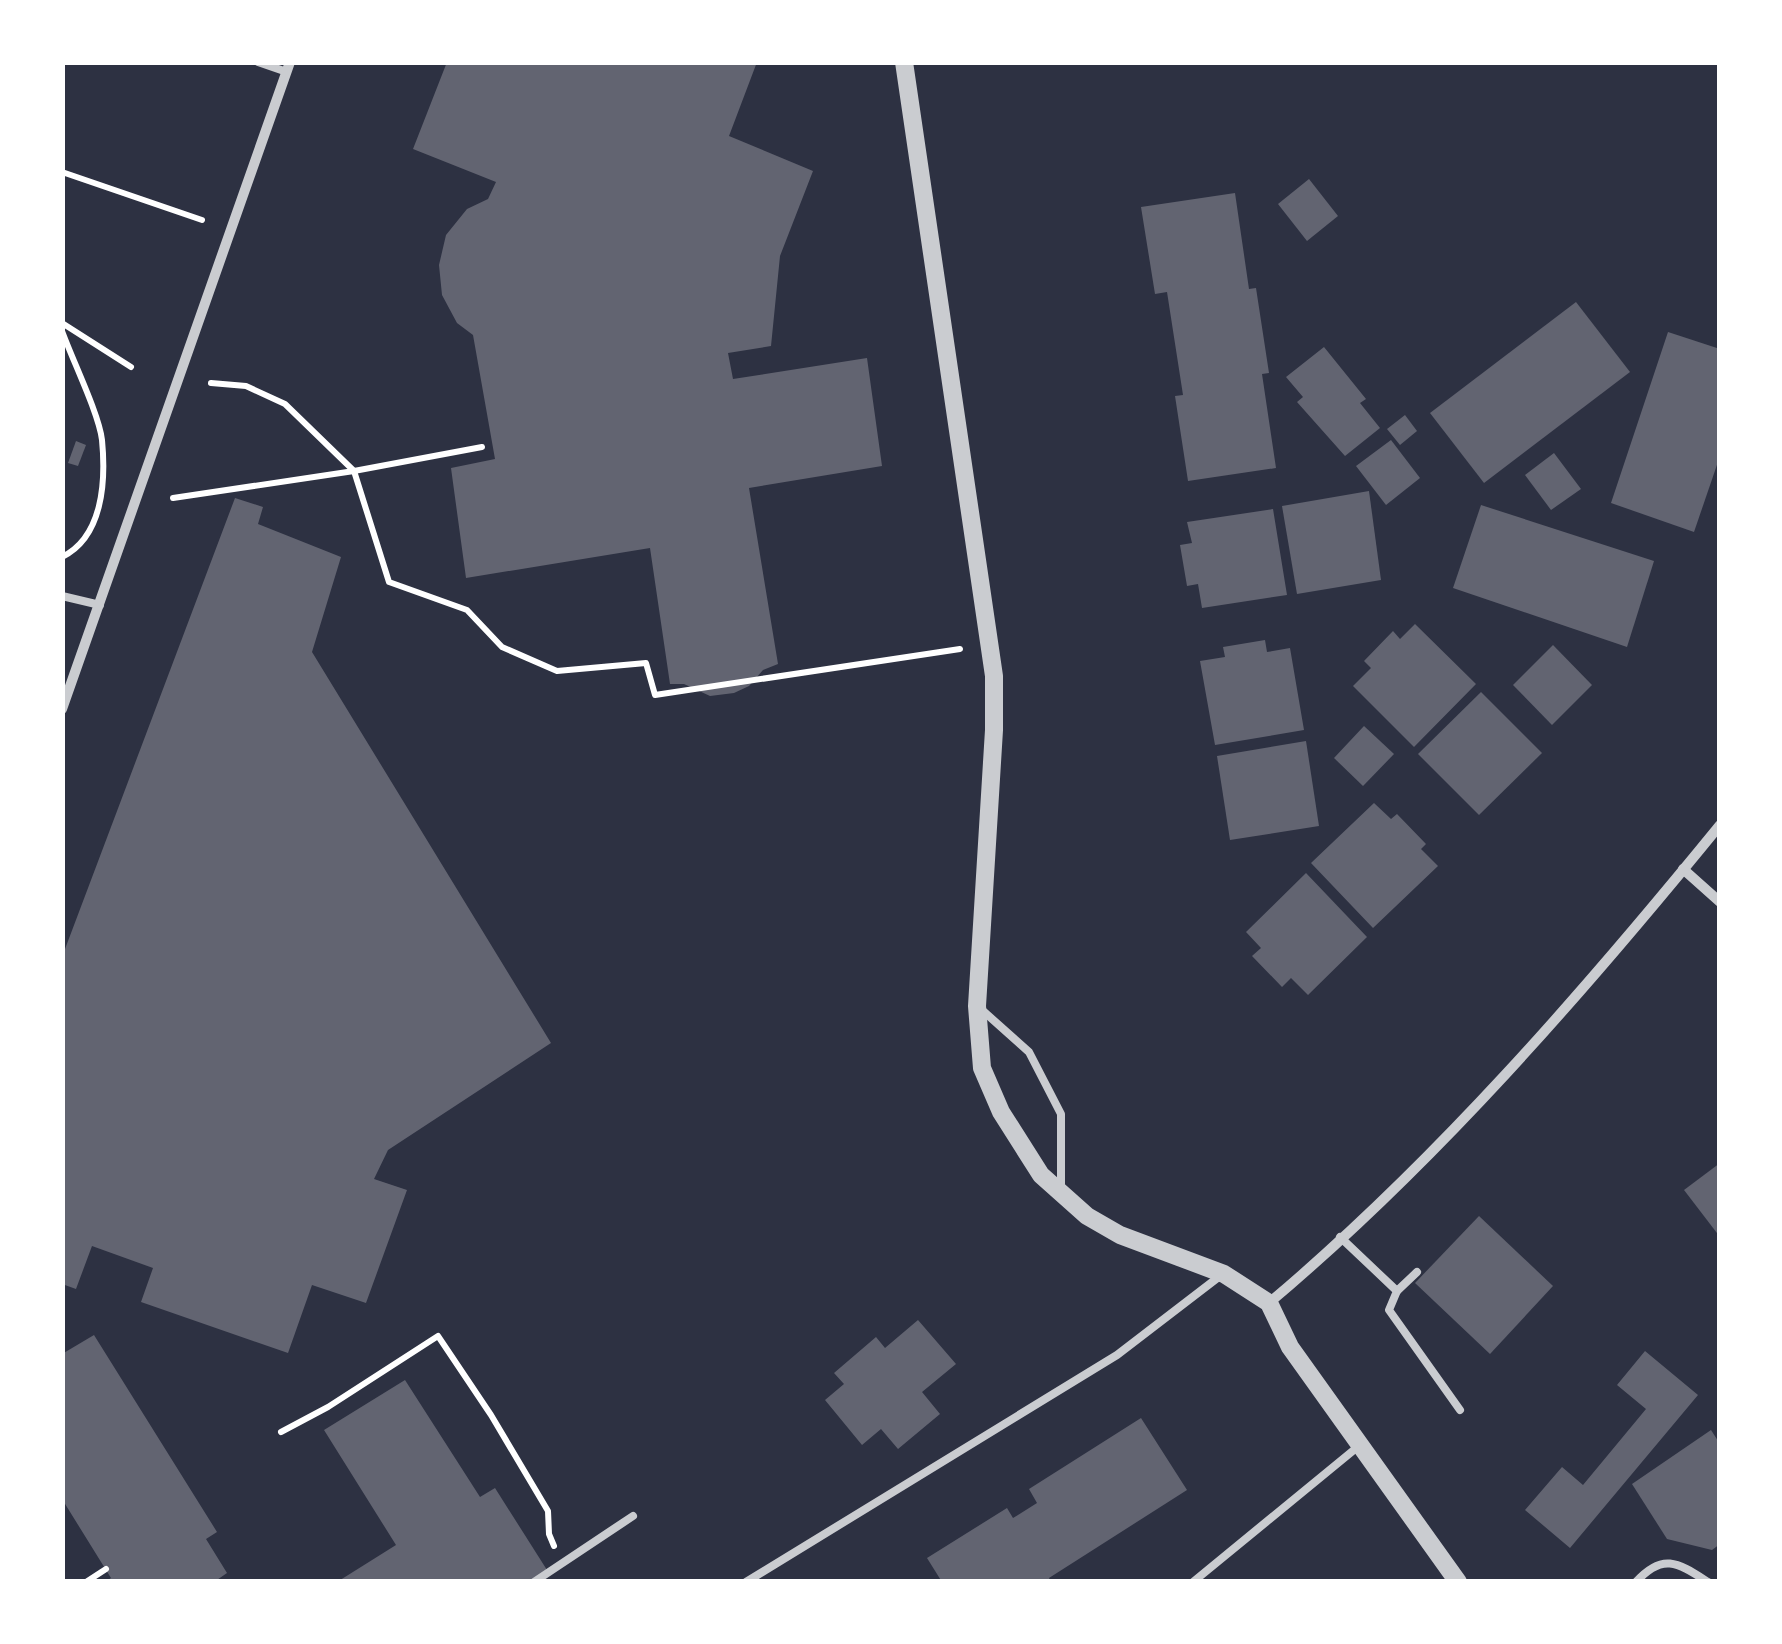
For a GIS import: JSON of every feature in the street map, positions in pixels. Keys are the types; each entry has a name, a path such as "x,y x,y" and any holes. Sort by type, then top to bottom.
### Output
{"street":[{"path":"904,62 994,676 977,1006 982,1068 1025,1154 1060,1196 1120,1236 1224,1274 1268,1303 1290,1347 1458,1582"},
{"path":"62,710 288,67"},
{"path":"1268,1303 1448,1135 1646,916 1720,824"},
{"path":"1683,869 1720,902"}],"lane":[{"path":"258,62 288,67"},
{"path":"62,596 100,606"},
{"path":"977,1006 1029,1052 1061,1114 1060,1196"},
{"path":"1340,1237 1396,1291"},
{"path":"1417,1272 1396,1291 1389,1310 1460,1410"},
{"path":"746,1582 1116,1355 1224,1274"},
{"path":"1194,1582 1360,1444"},
{"path":"534,1582 633,1516"},
{"path":"1636,1582 1657,1564 1675,1562 1708,1582"}],"path":[{"path":"62,172 202,220"},
{"path":"62,323 132,367"},
{"path":"62,331 102,438 99,507 93,526 81,545 62,557"},
{"path":"212,383 246,386 284,404 354,471 388,582 467,610 502,647 556,672 646,664 655,695 960,649"},
{"path":"173,498 482,447"},
{"path":"281,1432 328,1407 438,1336 491,1415 548,1512 548,1534 562,1562"},
{"path":"86,1582 106,1569"}],"building":[{"path":"447,62 757,62 729,136 813,171 780,256 771,346 728,353 733,379 867,358 882,466 749,488 778,664 763,670 749,686 734,693 710,696 684,684 670,684 650,548 466,578 451,468 495,459 473,335 457,323 442,295 439,265 446,235 467,209 488,199 496,182 413,149"},
{"path":"1309,179 1338,216 1307,241 1278,204"},
{"path":"1235,193 1249,289 1256,288 1269,373 1262,374 1276,468 1188,481 1175,396 1183,395 1167,292 1155,294 1141,207"},
{"path":"1576,302 1630,372 1484,483 1430,413"},
{"path":"1668,332 1720,349 1720,456 1694,532 1611,503"},
{"path":"1324,347 1366,399 1360,403 1380,428 1345,456 1297,402 1303,397 1286,377"},
{"path":"1405,415 1417,431 1400,445 1387,429"},
{"path":"1391,440 1420,478 1386,505 1356,466"},
{"path":"76,441 86,445 78,466 68,463"},
{"path":"1554,453 1581,489 1551,510 1525,475"},
{"path":"1369,491 1381,580 1297,594 1282,506"},
{"path":"235,498 263,507 258,524 341,557 312,652 551,1043 388,1150 374,1179 407,1190 366,1303 312,1285 288,1353 141,1302 153,1268 92,1246 76,1289 62,1284 62,957"},
{"path":"1481,505 1654,561 1627,647 1453,588"},
{"path":"1273,509 1287,595 1202,608 1198,584 1187,586 1180,545 1192,543 1187,522"},
{"path":"1415,624 1476,684 1414,747 1353,686 1371,668 1364,661 1393,631 1400,639"},
{"path":"1265,640 1267,652 1290,648 1304,730 1215,745 1200,661 1225,657 1223,647"},
{"path":"1553,645 1592,685 1552,725 1513,685"},
{"path":"1481,692 1542,753 1479,815 1418,754"},
{"path":"1364,726 1394,754 1363,786 1334,758"},
{"path":"1306,741 1319,826 1230,840 1217,756"},
{"path":"1374,803 1391,819 1397,814 1426,844 1421,849 1438,866 1373,928 1311,863"},
{"path":"1306,873 1367,937 1308,995 1291,978 1282,987 1252,956 1261,948 1246,932"},
{"path":"1720,1163 1720,1237 1684,1190"},
{"path":"1479,1216 1553,1286 1490,1354 1415,1283"},
{"path":"918,1320 956,1364 922,1392 940,1414 898,1449 881,1429 862,1445 825,1400 844,1384 834,1373 876,1337 885,1348"},
{"path":"94,1335 217,1532 206,1539 227,1573 214,1582 105,1582 111,1578 62,1499 62,1354"},
{"path":"1645,1351 1698,1395 1570,1548 1525,1510 1562,1467 1583,1485 1646,1409 1617,1385"},
{"path":"405,1380 480,1497 495,1488 547,1570 528,1582 337,1582 396,1545 324,1430"},
{"path":"1141,1418 1187,1490 1049,1578 1051,1582 942,1582 927,1558 1007,1508 1013,1518 1037,1503 1029,1489"},
{"path":"1711,1430 1720,1444 1720,1544 1712,1550 1667,1539 1632,1484"}]}
